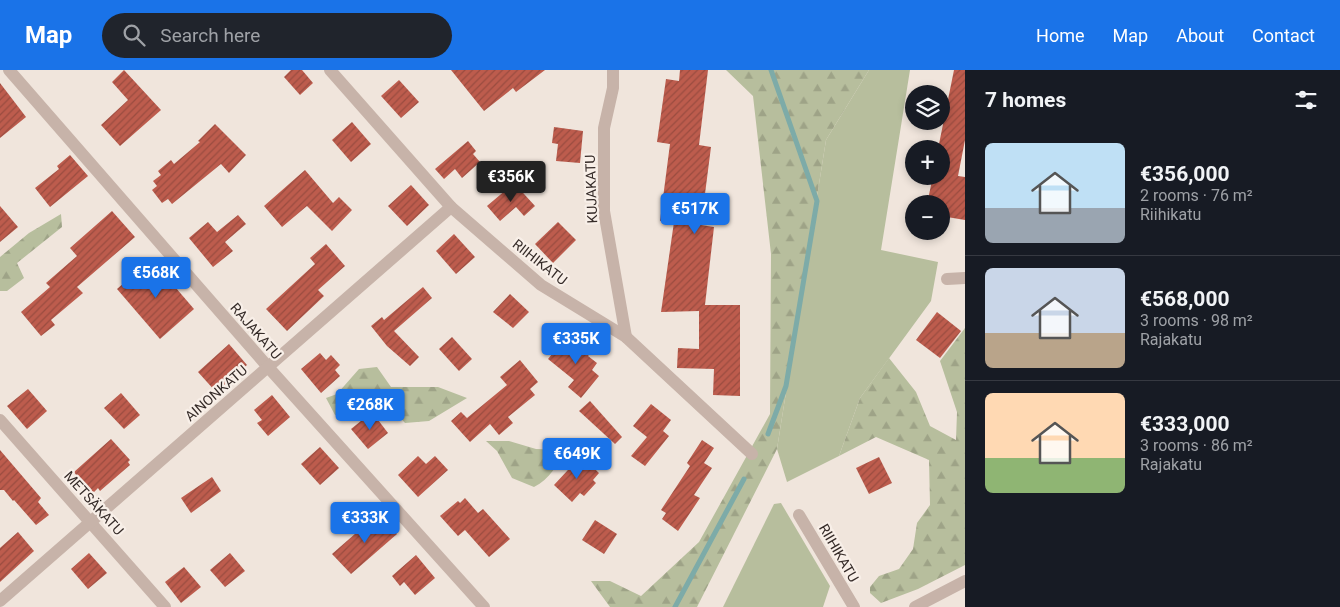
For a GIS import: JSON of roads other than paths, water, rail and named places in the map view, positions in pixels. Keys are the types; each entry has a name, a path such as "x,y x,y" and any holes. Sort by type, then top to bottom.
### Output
{"street":[{"name":"RAJAKATU","path":"9,70 268,367 484,607"},
{"name":"RIIHIKATU","path":"330,70 451,207 541,285 626,337 752,454"},
{"name":"KUJAKATU","path":"612,70 613,88 604,128 604,211 626,337"},
{"name":"AINONKATU","path":"0,601 451,207"},
{"path":"947,279 965,278"},
{"name":"METSÄKATU","path":"0,420 165,607"},
{"name":"RIIHIKATU","path":"800,514 854,607"},
{"path":"915,607 965,581"}],"waterway":[{"path":"768,434 786,386 817,201 771,70"},
{"path":"675,607 744,479"}]}
